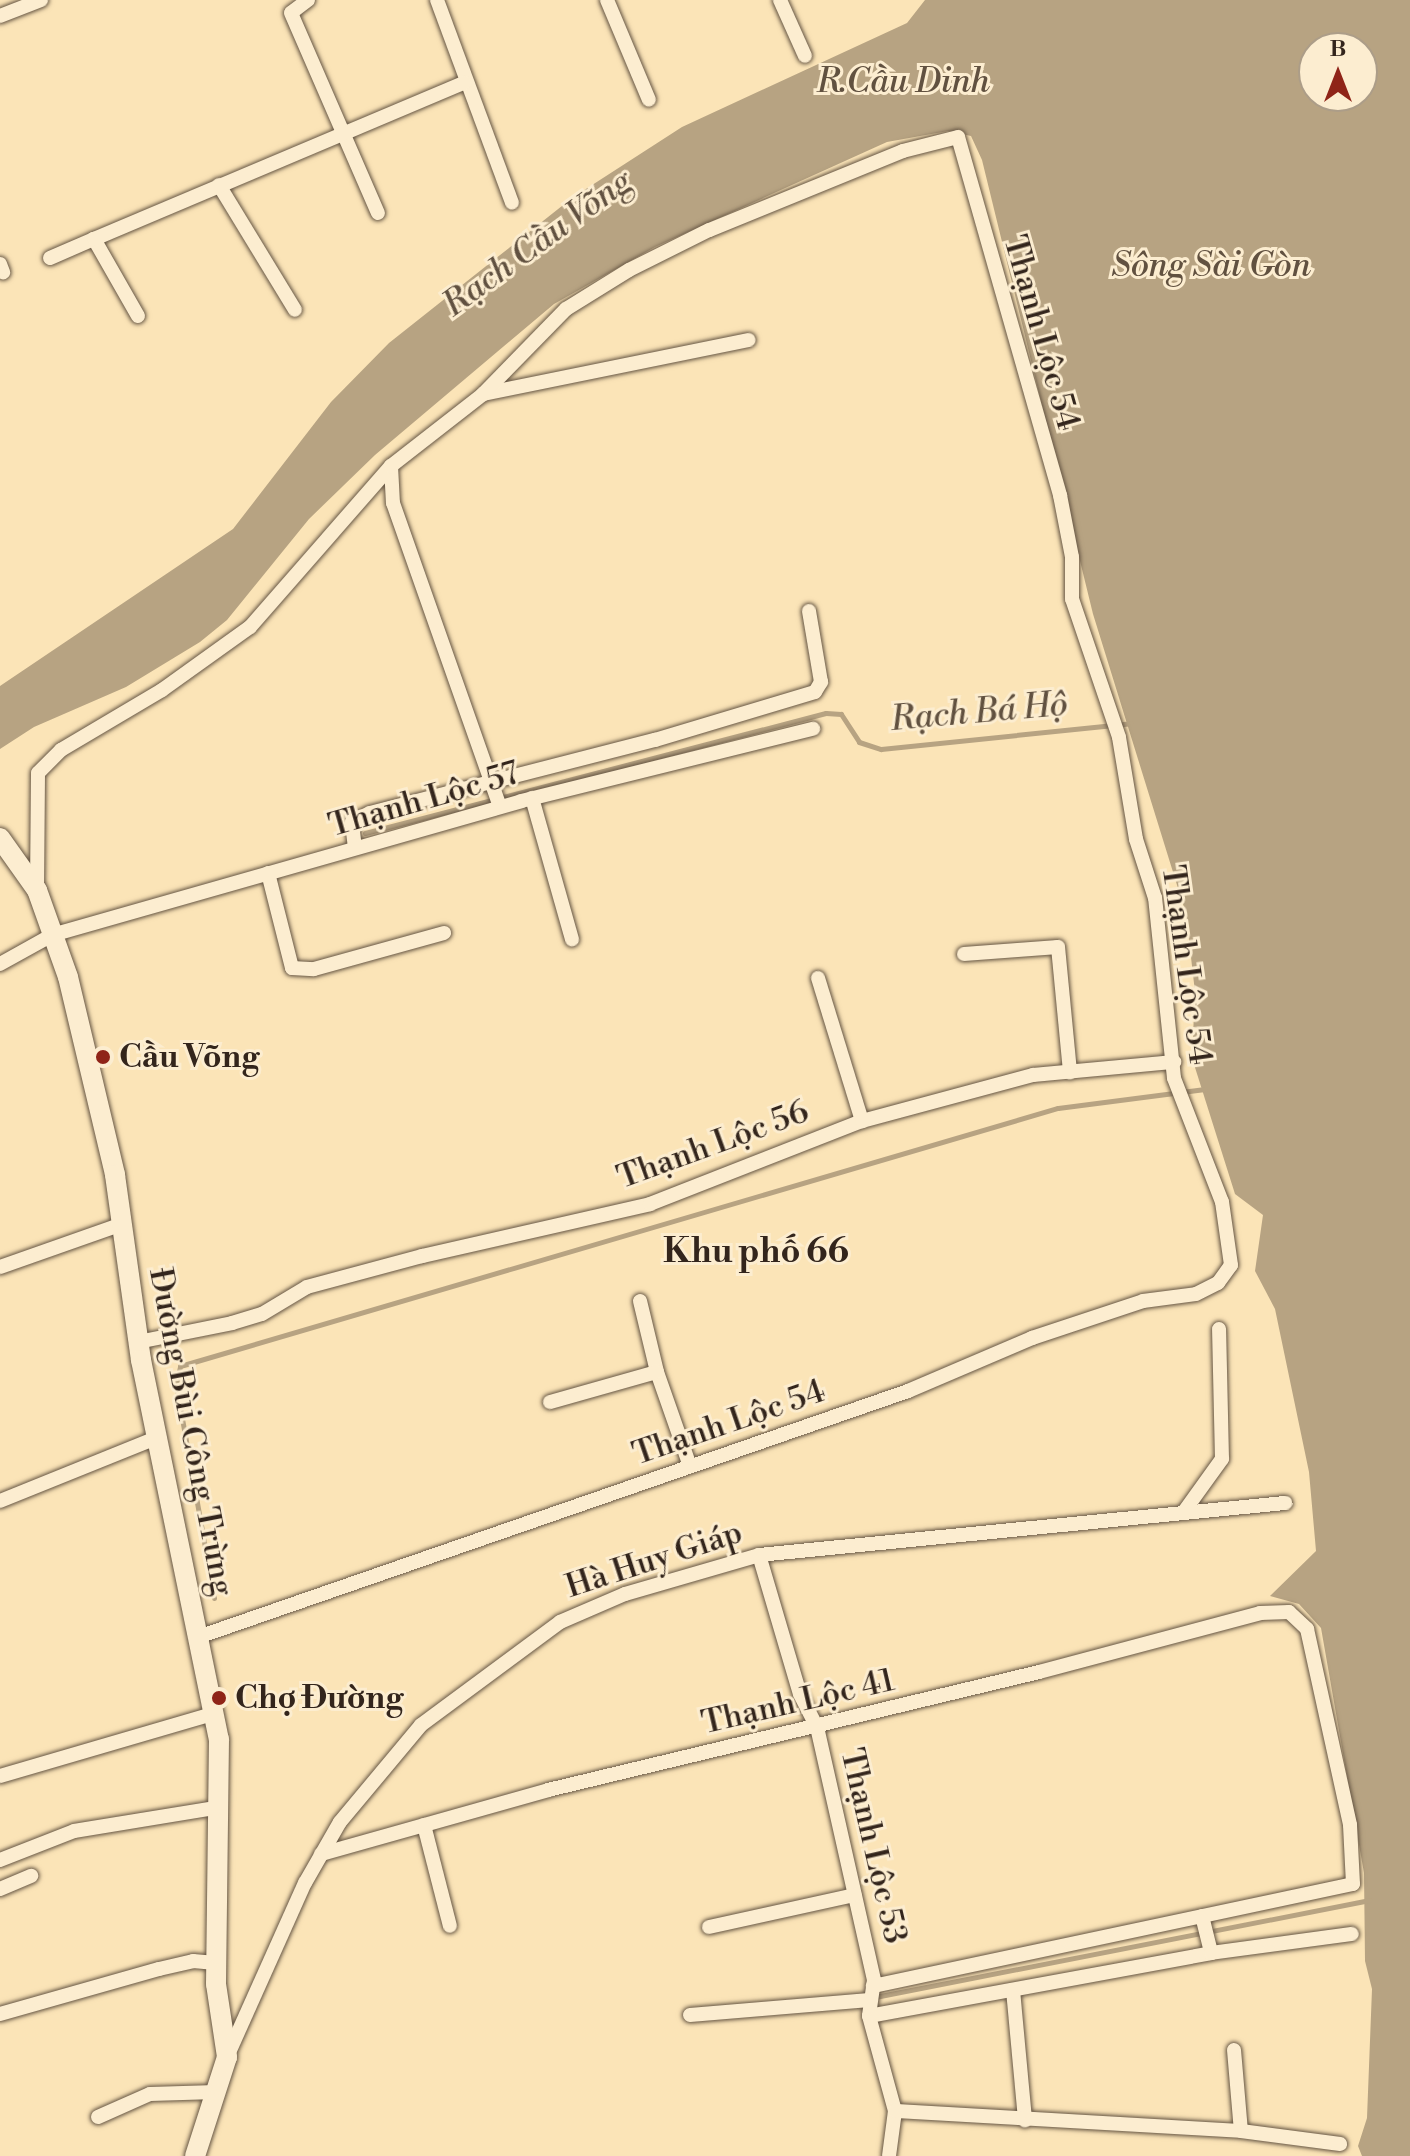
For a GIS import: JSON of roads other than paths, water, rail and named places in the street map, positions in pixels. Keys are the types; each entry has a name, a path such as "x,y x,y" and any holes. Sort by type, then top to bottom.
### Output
{"street":[{"path":"0,16 41,0"},
{"path":"308,0 291,13 378,213"},
{"path":"437,0 464,83 512,203"},
{"path":"607,0 649,100"},
{"path":"780,0 805,56"},
{"path":"50,258 219,185 346,136 464,83"},
{"name":"Thạnh Lộc 54","path":"201,1636 908,1391 1032,1338 1143,1301 1196,1294 1218,1283 1231,1265 1222,1202 1196,1124 1179,1100 1175,1082 1155,898 1136,839 1119,735 1072,599 1072,557 1060,495 958,137 949,135 903,151 709,230 629,270 566,309 483,394"},
{"path":"219,185 295,310"},
{"path":"94,239 138,316"},
{"path":"37,890 38,773 81,736 162,690 250,627 391,466 483,394 749,340"},
{"path":"391,466 393,503 500,807"},
{"path":"355,848 352,822 655,740 815,692 821,682 809,611"},
{"name":"Thạnh Lộc 57","path":"0,964 52,935 532,798 813,729"},
{"path":"532,798 572,939"},
{"name":"Đường Bùi Công Trừng","path":"0,838 37,890 68,977 122,1224 138,1342 156,1438 201,1636 215,1713 220,1807 216,1963 227,2057"},
{"path":"268,873 292,968 314,969 444,933"},
{"path":"964,954 1058,947 1070,1072"},
{"path":"818,978 862,1121"},
{"name":"Thạnh Lộc 56","path":"138,1342 262,1314 307,1287 408,1260 650,1204 862,1121 1033,1075 1174,1062"},
{"path":"0,1267 122,1224"},
{"path":"640,1301 657,1372 690,1466"},
{"path":"1183,1513 1222,1459 1219,1329"},
{"path":"550,1402 657,1372"},
{"path":"0,1501 156,1438"},
{"name":"Hà Huy Giáp","path":"195,2156 227,2057 321,1854 340,1822 395,1752 452,1698 560,1622 625,1594 759,1555 1285,1503"},
{"name":"Thạnh Lộc 53","path":"759,1555 800,1694 813,1723 855,1895 871,1993 869,2016 895,2111 889,2156"},
{"name":"Thạnh Lộc 41","path":"321,1854 548,1790 813,1723 1260,1613 1289,1612 1307,1629 1350,1825 1353,1884 1202,1917"},
{"path":"0,1776 215,1713"},
{"path":"0,1860 74,1831 220,1807"},
{"path":"424,1825 450,1926"},
{"path":"0,1889 31,1876"},
{"path":"709,1927 855,1895"},
{"path":"690,2015 871,1993 1202,1917 1210,1951"},
{"path":"869,2016 905,2014 1210,1951 1352,1934"},
{"path":"0,2014 159,1969 216,1963"},
{"path":"1013,1990 1025,2120"},
{"path":"1234,2050 1241,2131"},
{"path":"98,2117 150,2094 216,2092"},
{"path":"895,2111 1241,2131 1340,2144"}],"water":[{"name":"Sông Sài Gòn","path":"925,0 1410,0 1410,2156 1362,2156 1358,2146 1367,2118 1372,1989 1365,1961 1364,1873 1321,1628 1299,1604 1270,1596 1316,1551 1309,1472 1275,1309 1255,1271 1263,1215 1235,1194 1192,1058 1195,992 1186,914 1093,614 982,160 971,136 948,131 887,142 655,247 554,304 375,455 309,519 227,620 200,642 126,687 34,727 0,749 0,686 233,529 331,402 389,343 572,198 682,127 907,23"}],"waterway":[{"name":"Rạch Bá Hộ","path":"365,833 826,713 841,714 859,742 881,749 1131,723"},
{"path":"214,1598 176,1384 180,1366 1058,1108 1205,1089"},
{"path":"875,1997 1370,1900"}],"place":[{"name":"Cầu Võng","path":"103,1057"},
{"name":"Chợ Đường","path":"219,1698"}],"district":[{"name":"Khu phố 66","path":"756,1253"}],"water label":[{"name":"R.Cầu Dinh","path":"903,83"},
{"name":"Rạch Cầu Võng","path":"538,244"}]}
